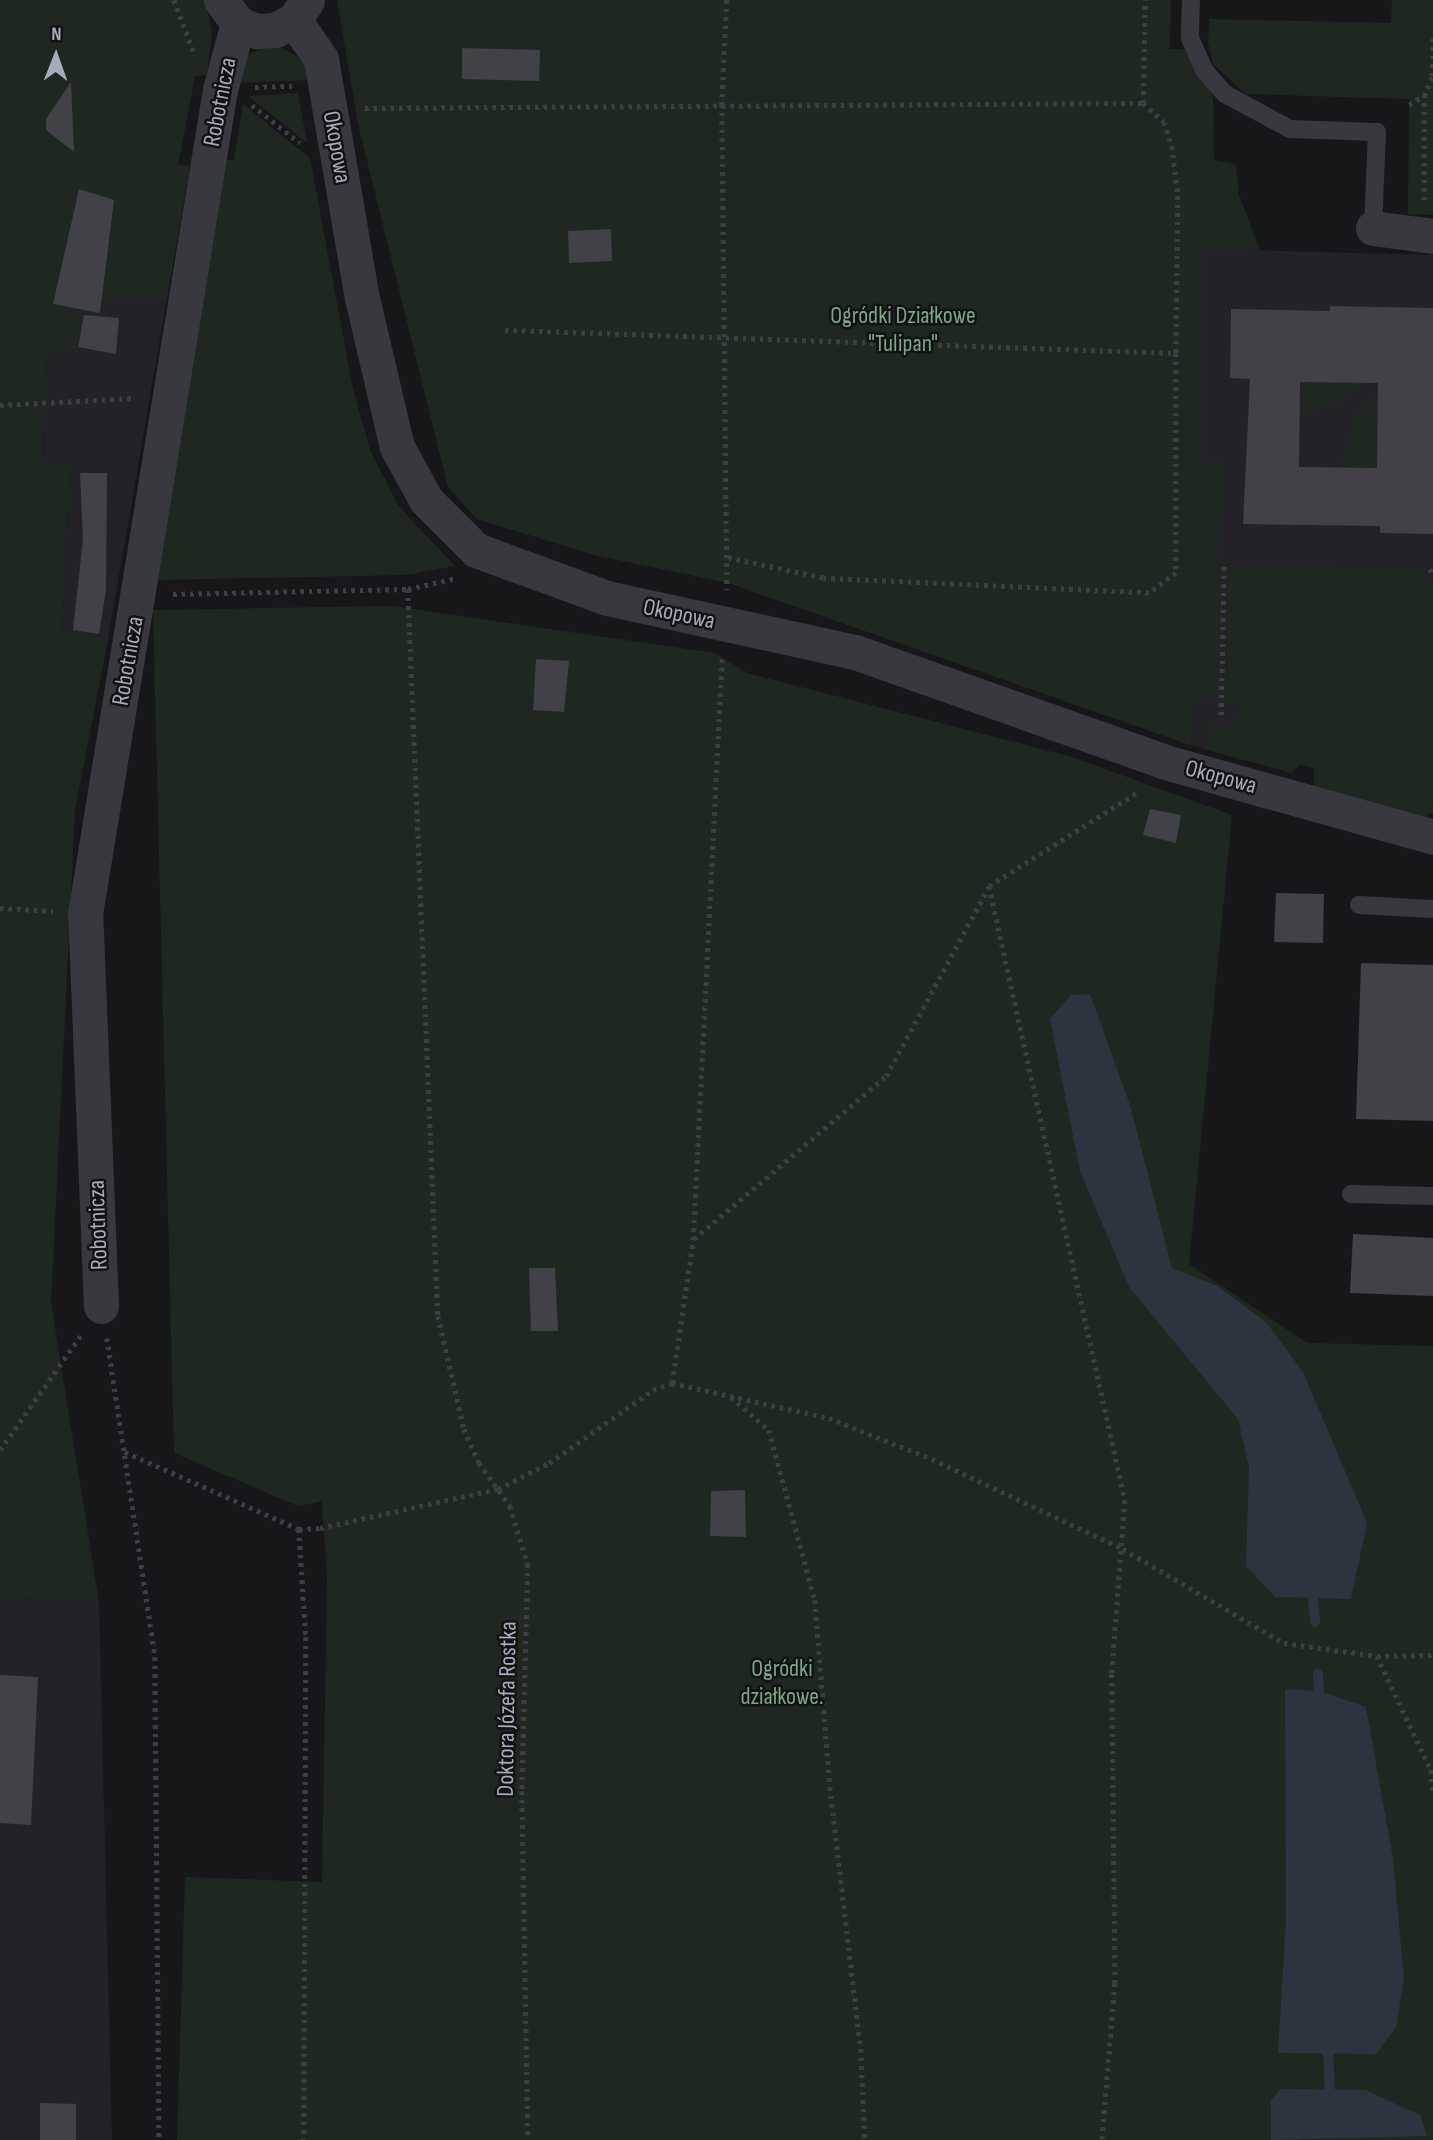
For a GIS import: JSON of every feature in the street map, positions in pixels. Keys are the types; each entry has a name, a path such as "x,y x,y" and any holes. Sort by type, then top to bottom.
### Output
{"street":[{"path":"230,11 266,30 301,10"},
{"name":"Okopowa","path":"301,10 321,60 374,359 397,447 434,510 489,558 582,592 855,652 1166,762 1433,837"},
{"name":"Robotnicza","path":"101,1306 85,914 140,594 220,90 230,11"},
{"path":"1373,228 1428,225"}],"lane":[{"path":"1191,0 1190,38 1204,70 1225,94 1290,129 1377,132 1373,228"},
{"path":"1359,905 1433,909"},
{"path":"1351,1194 1433,1196"}],"path":[{"path":"672,1383 693,1240 727,558 722,104 727,0"},
{"path":"1143,103 1145,0"},
{"path":"1428,225 1424,96 1432,76 1433,36"},
{"path":"326,88 346,83 350,108 1143,103 1164,122 1172,146 1178,196 1176,573 1149,593 823,578 727,558"},
{"path":"220,90 245,99 304,147"},
{"path":"1409,105 1424,96"},
{"path":"505,330 726,340 1176,353"},
{"path":"0,405 137,398 170,404"},
{"path":"140,594 408,589 471,575 489,558"},
{"path":"1221,715 1224,565"},
{"path":"1430,569 1433,575"},
{"name":"Doktora Józefa Rostka","path":"408,589 438,1316 464,1429 519,1527 528,1564 522,1791 528,2140"},
{"path":"693,1240 886,1076 989,886 1138,793 1166,762"},
{"path":"989,886 1125,1500 1112,1674 1115,1983 1102,2140"},
{"path":"0,908 85,914"},
{"path":"0,1450 101,1306"},
{"path":"101,1306 155,1657 159,2140"},
{"path":"125,1452 299,1528 498,1489 549,1463 653,1390 672,1383 727,1394 866,1432 1123,1549 1283,1643 1377,1656 1433,1655"},
{"path":"727,1394 750,1408 769,1430 815,1600 830,1787 861,2049 865,2140"},
{"path":"299,1528 306,1637 304,2140"},
{"path":"1377,1656 1431,1770 1433,1790"}],"shaded area":[{"path":"1203,249 1433,255 1433,814 1315,780 1314,768 1299,764 1292,773 1190,745"},
{"path":"100,298 167,298 108,639 62,633 70,467 43,461 46,349"},
{"path":"1090,994 1130,1105 1172,1268 1217,1286 1266,1322 1303,1372 1367,1523 1351,1599 1275,1597 1246,1566 1249,1467 1238,1419 1129,1287 1080,1171 1050,1019 1071,995"},
{"path":"0,1597 99,1602 112,2140 0,2140"},
{"path":"1285,1689 1319,1691 1366,1707 1393,1859 1404,1979 1396,2027 1376,2054 1278,2053 1286,1919"},
{"path":"1281,2089 1365,2090 1420,2115 1427,2136 1271,2140 1271,2100"}],"green space":[{"path":"0,0 205,0 212,31 207,75 195,76 178,165 190,166 167,298 100,298 90,348 46,350 43,461 70,467 62,633 108,639 75,811 51,1303 99,1602 0,1597"},
{"name":"Ogródki Działkowe \"Tulipan\"","path":"337,0 1171,0 1170,49 1185,49 1213,93 1214,160 1236,164 1239,195 1260,250 1203,250 1201,462 1221,463 1216,700 1192,699 1190,745 728,583 594,555 477,519 448,487 358,124"},
{"path":"1392,0 1433,0 1433,215 1408,214 1409,99 1246,94 1213,64 1208,43 1209,19 1391,23"},
{"path":"275,44 303,60 310,80 239,83 248,54"},
{"path":"298,93 307,143 248,96"},
{"path":"243,104 310,158 353,389 370,450 398,505 455,566 406,575 156,580 225,160 234,160"},
{"path":"1300,382 1364,383 1342,401 1300,414"},
{"path":"1378,393 1377,468 1340,468 1359,413"},
{"path":"1229,565 1420,569 1433,584 1433,799 1427,818 1314,787 1314,768 1299,764 1292,773 1207,750 1210,726 1236,726 1243,704 1226,702"},
{"name":"Ogródki działkowe.","path":"392,606 715,653 747,673 1072,757 1232,815 1189,1264 1307,1343 1433,1346 1433,2140 177,2140 185,1877 322,1882 327,1578 322,1501 298,1506 174,1453 153,610"}],"building":[{"path":"462,48 540,50 539,81 462,79"},
{"path":"71,82 74,152 46,130 46,119"},
{"path":"79,189 114,200 100,313 53,304"},
{"path":"611,229 612,261 569,263 568,231"},
{"path":"1330,306 1433,308 1433,534 1380,533 1380,526 1243,524 1250,379 1230,378 1231,309 1330,311","holes":["1300,382 1378,383 1377,468 1299,467"]},
{"path":"84,315 119,318 116,354 78,347"},
{"path":"80,473 107,473 106,590 99,634 73,630 83,539"},
{"path":"536,659 569,661 564,712 533,710"},
{"path":"1150,809 1181,815 1176,843 1143,835"},
{"path":"1276,893 1324,894 1323,943 1274,942"},
{"path":"1361,963 1433,965 1433,1121 1356,1119"},
{"path":"1353,1234 1433,1238 1433,1296 1350,1293"},
{"path":"529,1268 555,1268 558,1331 531,1331"},
{"path":"745,1490 746,1537 710,1536 711,1491"},
{"path":"0,1675 38,1677 31,1825 0,1823"},
{"path":"40,2103 76,2104 76,2140 40,2140"}],"waterway":[{"path":"1313,1598 1315,1622"},
{"path":"1318,1674 1319,1691"},
{"path":"1328,2053 1330,2090"}]}
